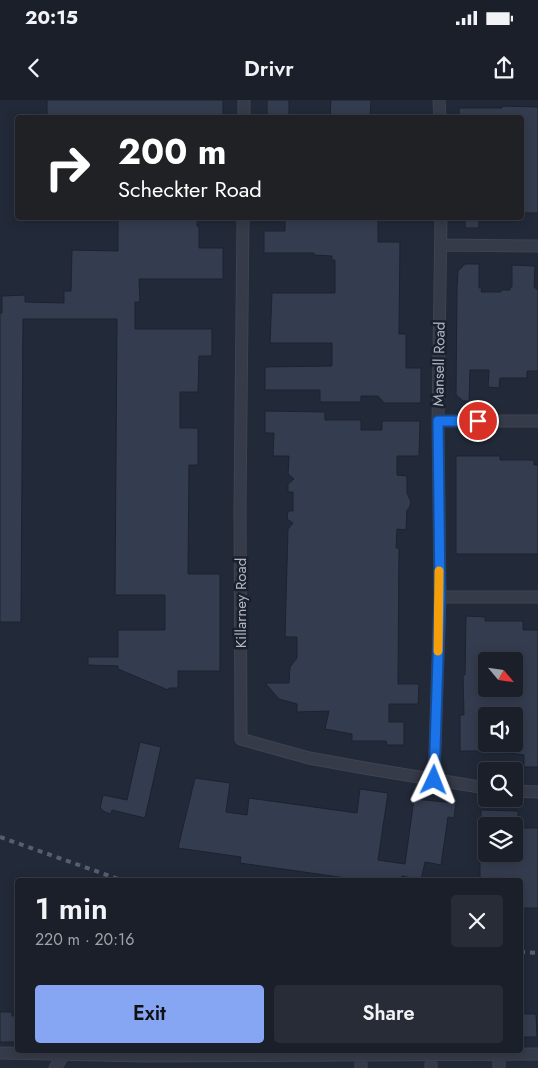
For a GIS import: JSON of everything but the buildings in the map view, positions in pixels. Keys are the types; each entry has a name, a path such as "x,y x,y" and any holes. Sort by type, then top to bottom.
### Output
{"street":[{"path":"244,100 244,115"},
{"path":"439,100 440,115"},
{"name":"Killarney Road","path":"243,220 240,499 241,739 309,758 478,787"},
{"name":"Mansell Road","path":"434,780 440,597 438,421 441,220"},
{"path":"441,245 538,246"},
{"path":"438,421 538,421"},
{"path":"440,597 538,596"},
{"path":"523,791 538,792"},
{"path":"0,1054 144,1062 430,1054 538,1054"},
{"path":"430,1054 431,1068"},
{"path":"499,1055 499,1068"},
{"path":"55,1068 63,1056"},
{"path":"361,1056 361,1068"}],"railway":[{"path":"0,837 115,878"},
{"path":"523,952 538,953"}],"slow traffic":[{"path":"438,651 439,571"}],"route":[{"path":"434,780 440,597 438,421 478,421"}]}
